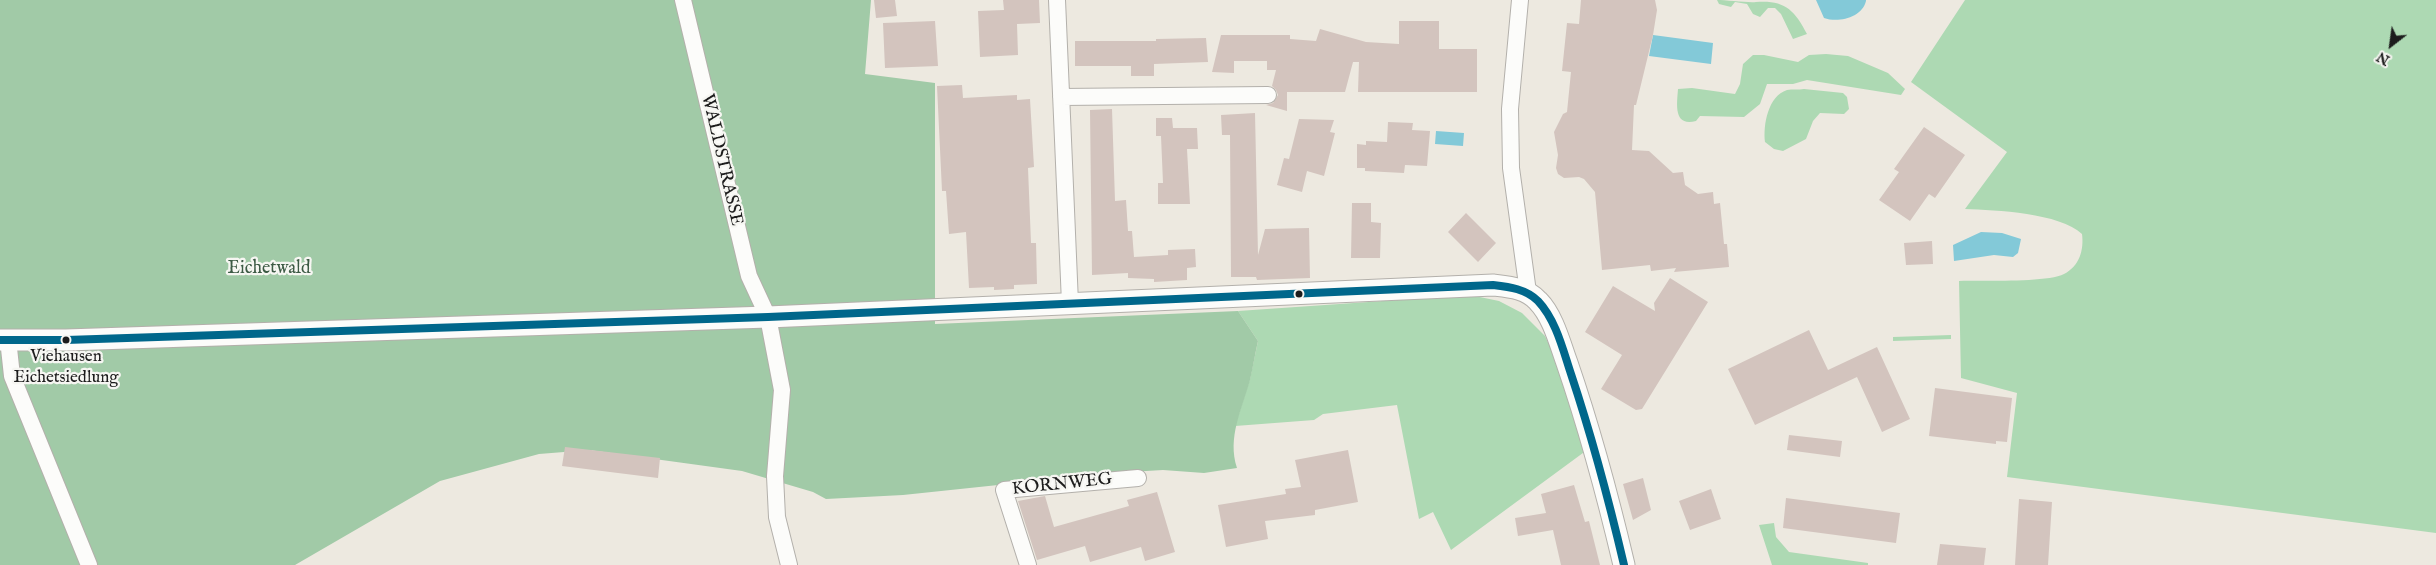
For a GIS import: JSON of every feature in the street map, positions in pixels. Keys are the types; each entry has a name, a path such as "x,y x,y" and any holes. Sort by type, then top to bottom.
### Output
{"street":[{"name":"WALDSTRASSE","path":"683,0 749,276 768,317 782,390 775,476 777,518 789,565"},
{"path":"1057,0 1070,303"},
{"path":"1520,0 1510,109 1511,168 1528,292"},
{"path":"1062,98 1268,95"},
{"path":"89,565 12,376 4,339 75,339 768,317 1493,285 1528,292 1540,302 1560,343 1588,426 1624,565"},
{"name":"KORNWEG","path":"1028,565 1004,490 1138,478"}],"green space":[{"name":"Eichetwald","path":"0,0 871,0 865,74 935,83 935,324 1238,311 1258,341 1250,380 1235,434 1234,457 1237,468 1204,473 1163,470 1112,473 903,495 826,499 813,492 742,471 589,450 539,454 440,481 295,565 0,565"},
{"path":"1717,0 1766,2 1781,5 1793,12 1807,34 1793,39 1781,14 1775,8 1768,8 1760,17 1753,14 1747,4 1735,2 1731,7 1719,4"},
{"path":"1965,0 2436,0 2436,533 2007,477 2017,393 1961,378 1959,281 2029,280 2064,274 2074,266 2080,257 2082,234 2059,221 2043,217 1993,210 1965,209 2007,152 1911,82"},
{"path":"1753,55 1764,55 1798,62 1809,55 1848,56 1888,73 1905,89 1901,95 1807,80 1793,84 1767,84 1760,104 1744,117 1700,116 1696,121 1689,122 1683,121 1678,113 1678,89 1692,88 1735,94 1740,84 1743,64"},
{"path":"1804,89 1843,93 1847,97 1849,109 1844,114 1820,113 1813,121 1806,139 1783,151 1774,149 1765,142 1766,120 1771,105 1775,98 1787,90"},
{"path":"1470,295 1499,301 1522,313 1545,336 1554,355 1587,450 1451,550 1433,512 1419,519 1397,405 1323,414 1314,420 1235,426 1250,379 1258,341 1238,311"},
{"path":"1951,335 1951,339 1893,341 1893,337"},
{"path":"1774,523 1776,537 1789,552 1868,563 1868,565 1772,565 1759,525"}],"water":[{"path":"1816,0 1866,1 1860,12 1849,18 1836,20 1824,18"},
{"path":"1653,35 1713,43 1711,64 1649,56"},
{"path":"1436,131 1464,133 1463,146 1435,144"},
{"path":"1981,232 2002,233 2021,239 2018,253 2013,257 1994,255 1954,261 1953,245"}],"building":[{"path":"874,0 895,0 897,16 876,18"},
{"path":"1003,0 1039,0 1040,23 1017,24 1018,55 980,57 978,11 1004,10"},
{"path":"1581,0 1655,0 1657,10 1653,35 1636,105 1634,105 1632,150 1649,151 1673,173 1683,172 1685,185 1698,194 1713,192 1714,204 1720,203 1724,244 1727,244 1729,267 1674,272 1676,268 1651,271 1650,265 1602,270 1595,192 1584,179 1579,177 1564,178 1558,174 1556,168 1558,155 1554,132 1563,114 1567,112 1571,72 1562,71 1567,23 1579,24"},
{"path":"935,21 938,66 885,68 883,23"},
{"path":"1399,21 1439,21 1439,49 1477,49 1477,92 1358,92 1359,62 1353,62 1345,92 1287,92 1287,111 1266,105 1273,103 1278,95 1272,86 1276,70 1267,70 1267,61 1234,61 1234,73 1212,72 1221,35 1290,35 1290,39 1316,41 1320,29 1366,42 1399,44"},
{"path":"1206,38 1208,62 1154,64 1154,76 1131,76 1131,66 1075,66 1075,41 1156,41 1156,39"},
{"path":"962,85 963,98 1017,95 1017,100 1030,99 1034,167 1028,168 1031,243 1036,243 1037,284 1014,285 1014,289 994,290 994,287 969,288 966,232 949,234 946,191 942,191 937,86"},
{"path":"1112,109 1115,201 1126,200 1128,231 1132,231 1134,257 1168,255 1168,250 1195,249 1196,267 1187,268 1187,280 1154,282 1154,279 1128,278 1128,273 1092,275 1090,110"},
{"path":"1255,113 1258,255 1265,229 1309,228 1310,278 1257,280 1256,277 1231,277 1230,135 1222,135 1221,115"},
{"path":"1156,118 1172,118 1173,128 1197,128 1198,149 1187,149 1190,204 1158,204 1158,183 1163,183 1161,136 1156,136"},
{"path":"1299,119 1334,120 1330,132 1335,133 1324,176 1307,171 1302,192 1277,185 1284,158 1289,159"},
{"path":"1388,122 1413,123 1412,130 1430,131 1427,166 1405,165 1404,173 1365,171 1365,168 1357,168 1357,144 1366,145 1366,141 1387,142"},
{"path":"1924,127 1965,155 1935,198 1929,194 1910,221 1879,200 1899,172 1894,169"},
{"path":"1352,203 1371,203 1371,222 1381,223 1380,258 1351,258"},
{"path":"1466,213 1496,243 1478,262 1448,232"},
{"path":"1932,241 1933,264 1906,265 1904,243"},
{"path":"1670,278 1708,302 1642,409 1636,410 1601,389 1622,355 1585,332 1613,286 1655,311 1654,303"},
{"path":"1809,330 1828,370 1877,347 1910,419 1882,432 1857,377 1755,425 1728,369"},
{"path":"1935,388 2012,398 2007,442 1996,441 1996,444 1929,436"},
{"path":"1789,435 1842,441 1840,457 1787,450"},
{"path":"565,447 660,458 658,478 562,466"},
{"path":"1348,450 1358,502 1315,510 1315,515 1265,521 1268,539 1226,547 1218,505 1286,494 1285,489 1301,487 1295,460"},
{"path":"1643,478 1651,510 1633,520 1623,484"},
{"path":"1574,485 1585,522 1589,521 1600,565 1561,565 1553,530 1518,536 1515,518 1546,513 1541,494"},
{"path":"1711,489 1721,519 1690,530 1679,501"},
{"path":"1157,492 1175,552 1145,561 1141,547 1090,562 1085,546 1037,560 1018,501 1045,496 1054,527 1129,506 1127,500"},
{"path":"1786,498 1900,513 1896,543 1783,528"},
{"path":"2019,499 2052,502 2048,565 2015,565"},
{"path":"1940,544 1986,548 1984,565 1937,565"}],"transit line":[{"path":"0,340 66,340 768,317 1493,285 1517,289 1528,294 1538,301 1550,317 1579,398 1624,565"}],"place":[{"name":"Viehausen Eichetsiedlung","path":"66,340"}]}
